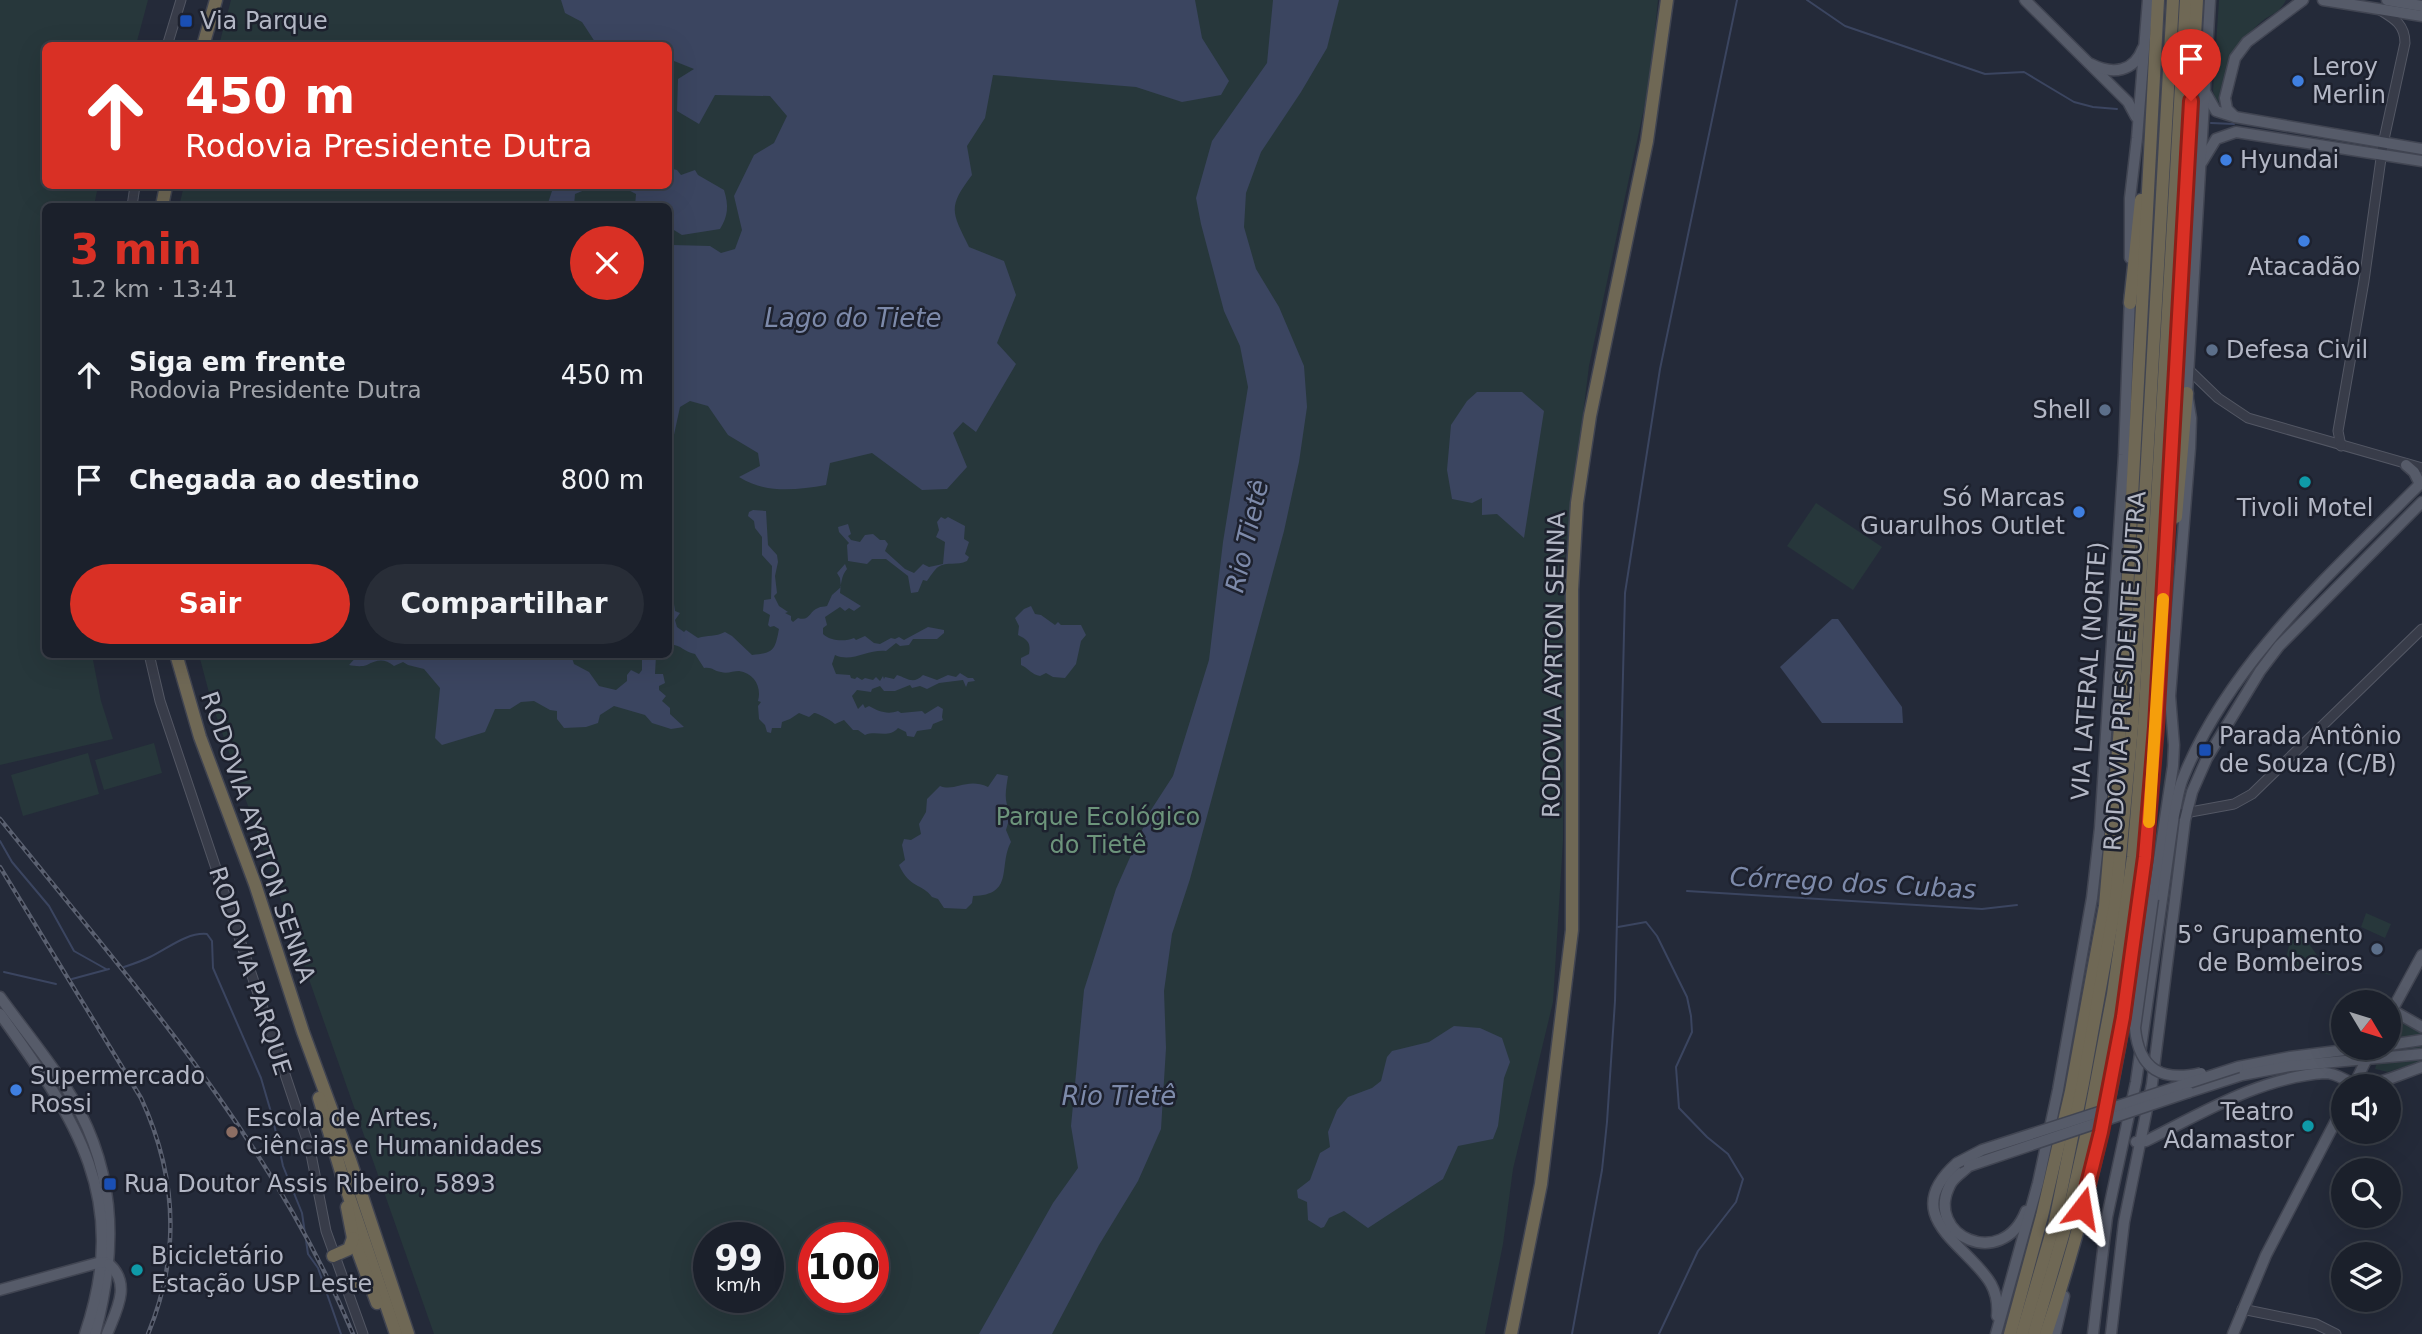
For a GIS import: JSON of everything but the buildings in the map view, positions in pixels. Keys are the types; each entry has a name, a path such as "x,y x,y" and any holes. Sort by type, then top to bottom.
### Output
{"highway":[{"path":"204,42 216,0"},
{"name":"RODOVIA AYRTON SENNA","path":"1511,1334 1541,1184 1572,930 1572,590 1577,503 1590,416 1647,141 1667,0"},
{"name":"RODOVIA PRESIDENTE DUTRA","path":"2010,1334 2042,1216 2071,1091 2105,906 2121,713 2158,0"},
{"path":"2150,182 2172,0"},
{"name":"RODOVIA PRESIDENTE DUTRA","path":"2022,1334 2055,1220 2116,900 2132,727 2172,0"},
{"name":"RODOVIA PRESIDENTE DUTRA","path":"2034,1334 2066,1225 2086,1136 2113,994 2133,857 2145,713 2186,0"},
{"name":"RODOVIA PRESIDENTE DUTRA","path":"2046,1334 2064,1280 2101,1132 2123,1017 2141,900 2150,814 2197,0"},
{"path":"2130,303 2151,123"},
{"path":"2165,557 2173,544 2187,393"},
{"name":"RODOVIA AYRTON SENNA","path":"177,658 200,737 255,884 303,1032 350,1160 408,1334"},
{"name":"RODOVIA AYRTON SENNA","path":"303,1032 344,1182 396,1334"},
{"path":"344,1182 353,1238 388,1334"},
{"path":"333,1256 349,1249 353,1238"},
{"path":"344,1286 361,1283 372,1287"}],"main road":[{"path":"2025,0 2134,109 2137,138"},
{"name":"VIA LATERAL (NORTE)","path":"1996,1334 2038,1183 2058,1090 2085,935 2100,828 2128,384 2130,198 2148,0"},
{"path":"2210,0 2187,393 2190,448 2170,696 2174,745 2134,1028 2140,1054 2154,1069 2175,1077 2238,1067 2331,1058"},
{"path":"2235,117 2227,109 2225,98 2235,58 2247,42 2303,0"},
{"path":"2323,0 2422,16"},
{"path":"2387,0 2422,6"},
{"path":"2082,58 2106,70 2125,70 2140,56 2145,42"},
{"path":"2204,88 2216,111 2235,117 2422,149"},
{"path":"2291,140 2293,127"},
{"path":"2199,168 2212,144 2227,134 2236,132 2422,161"},
{"path":"2093,1334 2107,1217 2136,1082 2174,815 2182,781 2222,704 2270,637 2421,483 2406,464"},
{"path":"2111,1334 2124,1222 2152,1079 2187,812 2192,792 2207,758 2260,671 2279,646 2422,502"},
{"path":"2401,993 2422,955"},
{"path":"0,997 64,1083 90,1133 108,1201 111,1244 100,1266 85,1334"},
{"path":"0,1014 64,1107 76,1129 96,1186 103,1240 95,1334"},
{"path":"2401,1018 2422,1027"},
{"path":"2401,1043 2422,1040"},
{"path":"2038,1183 2023,1219 2008,1237 1987,1244 1971,1241 1954,1228 1945,1208 1950,1186 1969,1166 2242,1075 2331,1054"},
{"path":"2401,1054 2422,1054"},
{"path":"1996,1334 1998,1304 1993,1288 1985,1275 1948,1238 1937,1216 1936,1191 1946,1172 1956,1163 1982,1150 2238,1067"},
{"path":"2401,1074 2422,1067"},
{"path":"2126,1130 2130,1138 2146,1142 2236,1096 2288,1080 2326,1073 2331,1075"},
{"path":"2233,1334 2266,1255 2331,1131"},
{"path":"0,1290 100,1266 119,1275 122,1290 107,1334"},
{"path":"2099,1278 2117,1279"},
{"path":"2055,1334 2064,1296 2064,1280"}],"street":[{"path":"168,42 181,0"},
{"path":"2342,446 2338,431 2364,281 2383,144 2405,38 2400,24 2376,8"},
{"path":"2189,370 2233,410 2248,418 2422,468"},
{"path":"2327,442 2338,431"},
{"path":"2174,815 2234,804 2252,794 2422,629"},
{"name":"RODOVIA PARQUE","path":"150,658 160,701 310,1149 333,1256 363,1332"},
{"path":"2242,1309 2316,1325 2336,1334"}],"green space":[{"path":"0,0 148,0 137,42 42,42 42,189 97,189 95,203 42,203 42,658 93,658 101,701 113,739 0,765"},
{"name":"Parque Ecológico do Tietê","path":"231,0 1658,0 1650,80 1589,366 1565,560 1563,841 1553,1002 1513,1169 1503,1244 1485,1334 434,1334 212,704 200,658 672,658 672,203 180,203 183,189 672,189 672,42 220,42"},
{"path":"2219,0 2286,0 2278,11 2250,32 2236,51 2229,69 2222,106 2213,91"},
{"path":"1816,503 1882,547 1853,590 1787,546"},
{"path":"154,743 162,773 104,790 95,760"},
{"path":"88,753 99,794 23,816 11,775"},
{"path":"2366,913 2391,924 2385,938 2361,927"},
{"path":"2300,931 2331,975 2284,966 2290,942"},
{"path":"2401,1020 2422,1031 2422,1061 2388,1072 2375,1069 2378,1060 2401,1060"}],"water":[{"name":"Lago do Tiete","path":"561,0 1195,0 1202,38 1229,81 1221,95 1182,102 1136,87 993,75 985,118 967,146 972,175 959,195 955,210 969,247 1004,261 1016,295 997,343 1016,364 976,432 963,422 953,433 967,467 947,489 922,490 872,453 830,463 826,485 792,489 770,488 739,477 760,466 758,453 728,435 708,406 690,401 680,407 672,444 672,245 710,246 721,253 735,249 742,230 734,196 754,155 774,143 787,116 770,96 715,95 699,124 677,111 678,79 694,69 672,60 672,42 595,42 582,22 565,13"},
{"name":"Rio Tietê","path":"1273,0 1339,0 1327,48 1261,152 1246,193 1244,227 1256,269 1279,307 1304,366 1307,407 1299,462 1284,531 1190,879 1172,934 1164,991 1166,1048 1161,1129 1138,1181 1099,1245 1052,1334 979,1334 1053,1203 1078,1168 1071,1126 1084,990 1116,889 1151,810 1173,776 1209,660 1223,542 1248,387 1240,346 1224,311 1196,198 1212,141 1267,63"},
{"path":"672,169 681,175 695,170 698,175 724,190 727,201 725,220 720,229 682,235 672,229 672,203 635,203 636,194 627,189 672,189"},
{"path":"587,189 575,194 574,203 548,203 552,191"},
{"path":"1477,392 1522,392 1544,411 1524,538 1497,514 1482,515 1482,498 1472,503 1452,499 1447,470 1451,425 1467,401"},
{"path":"766,511 768,545 777,555 778,562 775,576 777,593 774,596 793,622 807,617 819,607 827,606 832,595 841,587 840,593 861,606 854,611 849,608 845,611 840,607 825,617 827,625 823,628 823,634 830,638 856,640 865,636 880,644 891,638 899,637 904,640 928,627 944,630 937,639 913,639 909,645 900,646 896,643 886,651 854,657 835,655 832,664 836,674 850,675 851,678 862,680 873,680 876,677 880,681 883,676 884,679 894,679 897,675 913,680 923,675 937,680 948,675 956,677 960,673 973,678 975,681 968,682 966,687 963,680 939,683 927,689 920,686 912,688 910,685 895,691 884,691 880,686 871,692 857,690 852,696 858,709 863,704 865,708 869,706 879,711 922,711 925,714 938,706 943,709 943,720 933,724 931,729 917,731 914,737 907,736 906,732 898,728 886,734 865,735 853,730 844,720 835,724 816,713 809,717 799,713 782,722 781,728 772,728 771,733 767,732 759,719 758,706 761,702 758,701 759,691 753,678 744,672 723,673 704,668 695,654 672,645 672,602 675,611 680,613 675,620 677,627 698,638 725,632 752,655 765,653 774,646 779,629 768,625 770,615 763,611 764,600 771,599 772,566 762,555 762,537 755,528 754,521 748,516 749,512"},
{"path":"941,517 948,517 965,526 964,539 969,542 965,554 969,557 967,561 938,567 927,581 923,580 918,592 911,593 908,576 886,559 872,559 867,564 848,561 849,543 838,527 848,524 851,534 848,536 851,540 860,542 865,535 873,534 880,540 885,540 888,544 885,551 905,569 914,573 923,564 929,567 943,564 945,542 936,537 939,530 937,522"},
{"path":"845,564 847,569 841,586 837,573"},
{"path":"1031,606 1035,614 1055,625 1058,622 1061,625 1081,625 1086,635 1081,641 1076,664 1065,678 1046,673 1040,676 1021,665 1021,658 1029,654 1030,647 1026,640 1018,635 1019,626 1015,618"},
{"path":"1832,619 1838,619 1902,707 1903,723 1822,723 1780,667"},
{"path":"355,658 572,658 574,664 589,672 599,686 616,690 627,681 631,670 639,674 642,670 642,658 656,658 655,674 663,674 665,683 659,686 659,690 666,696 662,701 670,708 670,714 684,727 671,729 652,723 645,715 614,706 600,715 598,723 586,727 564,728 557,719 557,711 534,701 521,702 510,709 495,709 485,732 442,745 435,738 440,688 424,669 403,662 394,666 380,661 363,666 349,665"},
{"path":"997,774 1008,776 1006,800 1011,813 1006,830 1011,842 1003,878 995,891 973,896 972,903 966,909 944,908 938,899 903,873 899,865 905,860 902,845 904,839 911,840 921,834 919,824 926,812 927,799 940,786 974,783 988,787"},
{"path":"1454,1026 1480,1028 1502,1038 1510,1062 1504,1078 1498,1126 1493,1139 1458,1146 1443,1179 1368,1228 1344,1211 1329,1218 1321,1228 1308,1220 1307,1202 1298,1198 1297,1190 1310,1180 1320,1153 1330,1147 1328,1132 1337,1110 1348,1097 1372,1088 1381,1081 1387,1057 1392,1051 1429,1042"}],"waterway":[{"path":"1572,1334 1602,1170 1607,1122 1615,1001 1625,593 1660,369 1737,0"},
{"path":"1807,0 1845,26 1985,74 2024,72 2074,102 2117,109"},
{"path":"2211,123 2234,124"},
{"path":"0,841 12,862 49,906 74,951 106,969"},
{"name":"Córrego dos Cubas","path":"1687,891 1982,909 2017,905"},
{"path":"1618,927 1646,922 1657,936 1687,997 1691,1016 1692,1032 1676,1067 1679,1108 1728,1154 1743,1179 1736,1202 1698,1251 1659,1334"},
{"path":"124,967 192,936 207,934 212,941 213,968 261,1078 283,1166 302,1213 308,1254 318,1268 341,1334"},
{"path":"72,979 109,969"},
{"path":"4,972 56,984"}],"railway":[{"path":"0,819 148,1002 240,1129 282,1194 320,1263 353,1334"},
{"path":"0,867 141,1098 153,1127 168,1186 170,1245 159,1304 148,1334"}],"slow traffic":[{"path":"2149,822 2163,599"}],"place":[{"name":"Via Parque","path":"186,21"},
{"name":"Leroy Merlin","path":"2298,81"},
{"name":"Hyundai","path":"2226,160"},
{"name":"Atacadão","path":"2304,241"},
{"name":"Defesa Civil","path":"2212,350"},
{"name":"Shell","path":"2105,410"},
{"name":"Tivoli Motel","path":"2305,482"},
{"name":"Só Marcas Guarulhos Outlet","path":"2079,512"},
{"name":"Parada Antônio de Souza (C/B)","path":"2205,750"},
{"name":"5° Grupamento de Bombeiros","path":"2377,949"},
{"name":"Supermercado Rossi","path":"16,1090"},
{"name":"Teatro Adamastor","path":"2308,1126"},
{"name":"Escola de Artes, Ciências e Humanidades","path":"232,1132"},
{"name":"Rua Doutor Assis Ribeiro, 5893","path":"110,1184"},
{"name":"Bicicletário Estação USP Leste","path":"137,1270"}],"route":[{"path":"2082,1208 2101,1132 2123,1017 2138,923 2150,814 2191,101"}]}
